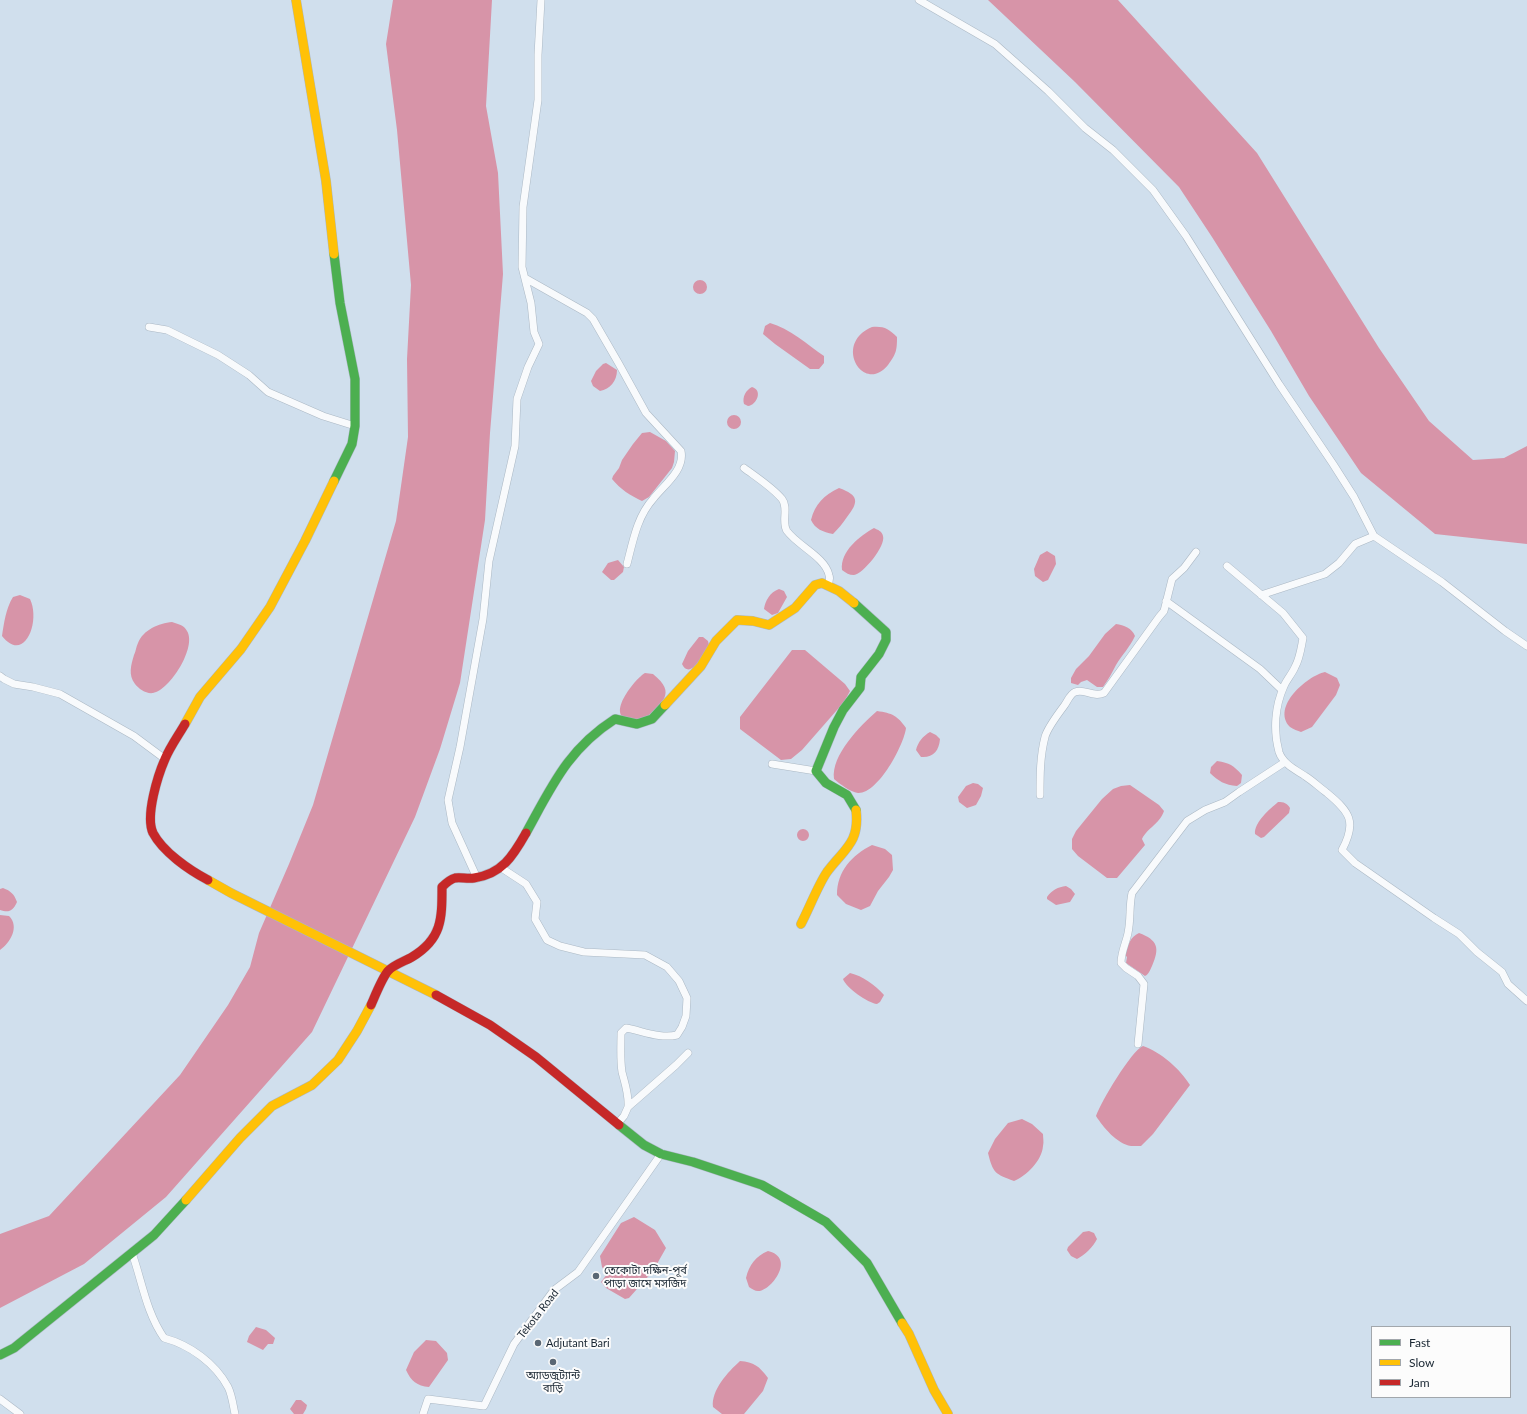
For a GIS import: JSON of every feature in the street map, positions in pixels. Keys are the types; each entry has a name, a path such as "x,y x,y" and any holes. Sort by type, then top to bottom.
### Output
{"street":[{"path":"296,0 326,181 340,303 355,379 355,426 352,444 305,541 270,607 241,648 200,697 165,759 154,794 150,816 153,832 164,848 195,873 231,893 388,971 490,1025 536,1057 644,1145 661,1154 693,1162 762,1185 826,1222 867,1263 909,1334 934,1390 948,1414"},
{"path":"477,878 452,823 448,800 460,747 481,633 489,561 516,446 517,399 528,367 539,344 534,332 531,303 522,267 523,207 538,100 538,55 541,0"},
{"path":"919,0 995,44 1048,91 1085,128 1113,150 1153,190 1186,236 1272,372 1333,464 1354,497 1374,536 1442,582 1527,646"},
{"path":"525,278 587,313 593,319 646,413 681,451 682,459 677,470 652,500 640,520 627,564"},
{"path":"148,327 167,330 206,349 249,376 268,392 323,416 355,426"},
{"path":"744,468 763,482 783,500 785,513 784,521 787,531 822,563 830,576 828,584"},
{"path":"1261,595 1325,574 1339,563 1355,544 1374,536"},
{"path":"1040,795 1040,770 1045,736 1062,708 1073,693 1077,691 1098,696 1104,693 1164,611 1172,579 1184,568 1196,552"},
{"path":"1227,566 1283,614 1303,638 1296,667 1282,690 1278,702 1276,730 1280,754 1285,762 1307,777 1345,809 1350,827 1347,841 1342,850 1355,863 1459,934 1502,972 1508,984 1527,1001"},
{"path":"0,1355 14,1348 154,1235 193,1193 240,1138 272,1106 312,1085 338,1060 357,1031 388,971 416,954 434,938 441,917 442,887 454,878 468,880 487,875 506,863 519,844 560,772 578,749 601,726 614,719 637,724 652,720 701,666 716,641 737,620 752,621 769,625 795,608 815,585 822,583 828,584 886,632 886,640 879,654 861,677 860,688 843,710 834,727 816,771"},
{"path":"1166,601 1260,669 1282,690"},
{"path":"0,676 14,684 60,694 134,736 165,759"},
{"path":"1138,1044 1144,984 1138,976 1121,963 1121,957 1128,934 1132,892 1187,821 1205,810 1226,802 1285,762"},
{"path":"772,764 816,771 826,784 847,795 856,812 855,835 843,854 827,872 801,924"},
{"path":"500,867 526,884 537,902 535,919 547,940 560,946 584,952 645,955 667,967 679,981 687,998 686,1016 677,1035 668,1037 658,1036 626,1028 621,1033 621,1063 626,1089 629,1096 628,1106 624,1116 618,1124"},
{"path":"628,1106 688,1053"},
{"name":"Tekota Road","path":"423,1414 428,1399 484,1406 514,1344 554,1290 578,1272 661,1154"},
{"path":"132,1253 140,1275 144,1296 157,1328 164,1338 177,1341 196,1352 210,1364 228,1388 232,1398 235,1414"},
{"path":"0,1400 20,1414"}],"shaded area":[{"path":"393,0 492,0 486,106 498,173 503,274 490,433 485,520 460,683 440,749 415,817 312,1032 166,1197 84,1264 0,1308 0,1234 49,1216 180,1075 228,1005 250,967 259,933 313,805 396,521 408,437 407,359 411,285 397,130 386,44"},
{"path":"988,0 1118,0 1257,153 1379,348 1429,421 1473,460 1504,458 1527,446 1527,544 1435,534 1361,473 1309,396 1271,331 1179,187 1075,82"},
{"path":"700,280 705,282 707,287 705,292 700,294 695,292 693,287 695,282"},
{"path":"770,323 777,325 791,333 824,356 824,363 819,369 810,369 763,334 765,326"},
{"path":"872,327 880,327 889,330 897,337 897,342 896,352 888,365 879,373 870,374 862,371 856,364 853,354 854,344 860,335"},
{"path":"606,363 617,370 617,374 610,386 600,391 593,386 591,381 596,371"},
{"path":"752,387 757,391 758,397 754,403 748,406 744,404 744,396"},
{"path":"734,415 739,417 741,422 739,427 734,429 729,427 727,422 729,417"},
{"path":"650,432 666,441 675,451 674,462 672,468 649,497 642,501 626,492 612,479 622,460 633,444 642,433"},
{"path":"839,488 850,493 855,500 855,503 851,512 833,534 820,530 811,520 815,509 821,501"},
{"path":"874,528 881,532 883,541 873,559 863,570 854,575 842,570 842,563 848,550 857,540"},
{"path":"1047,551 1055,556 1056,564 1048,580 1043,582 1035,576 1034,569 1040,555"},
{"path":"618,560 624,567 623,572 614,580 611,580 602,572 608,563"},
{"path":"779,589 784,591 787,597 778,613 772,615 764,609 767,600 776,590"},
{"path":"20,595 30,599 33,608 33,618 32,628 28,637 23,643 17,645 10,643 2,636 11,601 13,597"},
{"path":"172,622 183,626 187,631 189,638 185,657 174,676 167,684 160,690 153,693 145,692 135,684 131,677 132,662 137,644 140,638 152,628"},
{"path":"1116,624 1127,627 1135,636 1103,687 1097,687 1087,680 1078,685 1071,683 1071,678 1076,669 1089,656 1105,634"},
{"path":"699,637 703,637 708,641 709,645 693,668 685,668 682,664 688,651"},
{"path":"792,650 805,650 845,684 850,691 844,702 802,750 791,759 781,760 740,729 740,717"},
{"path":"1325,672 1337,678 1340,685 1336,695 1312,727 1301,732 1290,727 1285,719 1285,711 1288,702 1309,679"},
{"path":"645,673 653,674 665,687 666,693 664,698 644,720 626,719 621,715 620,710 625,695 636,681"},
{"path":"877,711 891,714 906,728 904,736 889,767 874,786 866,791 858,793 845,788 834,779 834,770 837,760 848,742"},
{"path":"930,732 940,739 937,750 932,755 921,757 916,750 918,744 925,735"},
{"path":"1217,761 1231,765 1236,769 1242,775 1241,783 1237,786 1229,785 1213,776 1210,773 1211,767"},
{"path":"973,783 978,784 983,788 976,805 967,808 959,802 958,797 966,786"},
{"path":"1130,785 1159,805 1164,811 1159,820 1144,835 1142,839 1145,845 1117,878 1107,878 1078,856 1072,849 1072,839 1076,831 1102,799 1113,789"},
{"path":"1278,802 1288,805 1290,808 1289,813 1264,837 1261,838 1255,834 1255,829 1263,816"},
{"path":"803,829 807,831 809,835 807,839 803,841 799,839 797,835 799,831"},
{"path":"872,845 885,849 892,855 893,870 878,891 870,906 861,910 846,904 837,895 838,886 843,871 847,865 858,854"},
{"path":"1066,886 1075,894 1070,902 1056,905 1047,899 1053,891"},
{"path":"3,888 12,893 17,902 12,909 8,911 0,910 0,889"},
{"path":"0,915 9,916 14,925 14,930 10,939 0,950"},
{"path":"1139,933 1150,939 1156,945 1155,960 1145,976 1126,963 1127,957 1125,955 1128,945 1131,939"},
{"path":"850,973 855,974 873,984 884,995 880,1002 877,1004 868,1001 848,987 843,979"},
{"path":"1143,1046 1157,1052 1170,1062 1190,1085 1153,1134 1141,1146 1131,1146 1126,1145 1116,1139 1106,1130 1096,1116 1110,1089 1124,1067 1131,1057"},
{"path":"1022,1119 1032,1124 1043,1134 1042,1152 1033,1167 1019,1179 1014,1181 999,1174 993,1169 988,1153 995,1139 1008,1123"},
{"path":"634,1217 655,1230 666,1248 653,1271 629,1298 625,1299 606,1288 601,1282 607,1274 602,1267 600,1256 621,1223"},
{"path":"1089,1231 1094,1233 1097,1239 1093,1245 1086,1253 1077,1259 1071,1256 1067,1250 1068,1247 1083,1232"},
{"path":"768,1251 776,1255 780,1260 781,1267 774,1281 769,1286 763,1290 756,1291 749,1287 746,1278 747,1273 757,1258"},
{"path":"256,1327 266,1330 275,1338 273,1344 268,1344 263,1350 247,1342 249,1336"},
{"path":"426,1340 436,1341 447,1353 448,1360 429,1387 415,1382 406,1370 414,1352"},
{"path":"740,1361 749,1362 756,1365 768,1378 763,1391 744,1414 722,1414 713,1407 715,1394 721,1382 730,1370"},
{"path":"296,1400 301,1400 307,1405 303,1414 294,1414 290,1409"}],"traffic: fast":[{"path":"334,254 340,303 355,379 355,426 352,444 334,481"},
{"path":"854,603 886,632 886,640 879,654 861,677 860,688 843,710 834,727 816,771 826,783 847,795 856,810"},
{"path":"526,833 553,784 573,756 585,743 615,719 637,724 652,719 665,705"},
{"path":"619,1125 644,1145 661,1154 693,1162 762,1185 826,1222 867,1263 902,1323"},
{"path":"0,1355 14,1348 154,1235 186,1200"}],"traffic: slow":[{"path":"296,0 326,181 334,254"},
{"path":"185,724 200,697 241,649 270,607 305,541 334,481"},
{"path":"665,705 701,666 716,641 737,620 753,621 769,625 795,608 815,585 822,583 839,591 854,603"},
{"path":"801,924 827,872 845,851 853,838 857,821 856,810"},
{"path":"208,880 231,893 436,995"},
{"path":"186,1200 240,1138 272,1106 312,1085 338,1060 357,1031 371,1005"},
{"path":"902,1323 909,1334 934,1390 948,1414"}],"traffic: jam":[{"path":"185,724 162,766 151,806 151,826 157,840 170,854 185,866 208,880"},
{"path":"371,1005 381,982 388,971 422,950 435,935 442,909 442,887 450,880 455,878 471,878 492,873 506,863 526,833"},
{"path":"436,995 490,1025 536,1057 619,1125"}],"place":[{"name":"তেকোটা দক্ষিন-পূর্ব পাড়া জামে মসজিদ","path":"596,1276"},
{"name":"Adjutant Bari","path":"538,1343"},
{"name":"অ্যাডজুট্যান্ট বাড়ি","path":"553,1362"}]}
